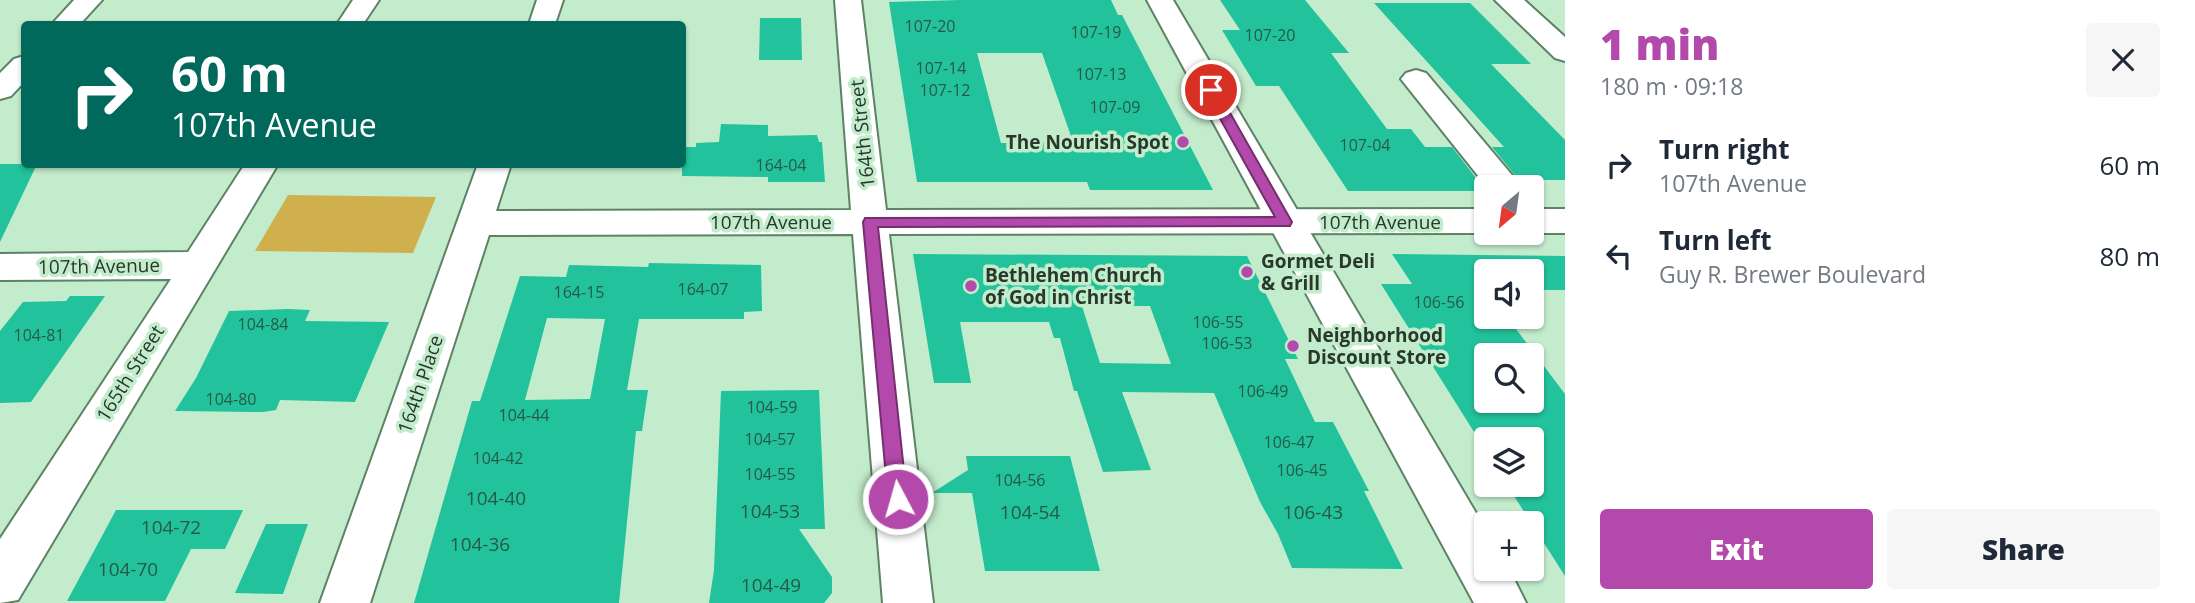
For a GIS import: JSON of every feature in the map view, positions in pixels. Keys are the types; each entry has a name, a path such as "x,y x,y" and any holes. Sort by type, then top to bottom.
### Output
{"street":[{"path":"68,21 89,0"},
{"path":"352,21 366,0"},
{"path":"543,21 550,0"},
{"name":"164th Street","path":"848,0 908,603"},
{"path":"1160,0 1501,603"},
{"path":"1508,0 1565,52"},
{"path":"0,90 21,68"},
{"path":"1416,79 1495,175"},
{"name":"165th Street","path":"0,583 259,168"},
{"name":"164th Place","path":"345,603 494,168"},
{"name":"107th Avenue","path":"475,223 1474,222"},
{"name":"107th Avenue","path":"0,267 198,265"}],"shaded area":[{"path":"288,195 436,197 413,253 255,251"}],"building":[{"path":"1111,0 1118,15 1122,15 1213,190 1090,190 1087,182 917,182 889,2","holes":["977,53 1042,53 1073,142 1001,143"]},
{"path":"1220,0 1305,0 1349,53 1331,53 1387,129 1411,129 1425,147 1452,147 1474,175 1474,191 1348,191 1279,86 1256,86 1222,30 1240,30"},
{"path":"1374,3 1470,3 1531,64 1491,64 1565,140 1565,180 1544,180 1544,175 1515,175 1492,147 1504,147"},
{"path":"760,18 801,18 802,60 759,60"},
{"path":"721,124 768,125 768,136 817,135 819,142 822,142 825,182 768,182 768,177 682,176 682,168 686,168 686,147 696,147 696,143 719,142"},
{"path":"0,164 21,164 21,168 35,168 0,242"},
{"path":"913,254 1247,256 1298,359 1285,359 1315,422 1333,422 1369,491 1364,491 1403,569 1292,568 1278,534 1260,502 1214,393 1122,392 1151,470 1103,472 1077,391 1074,391 1060,338 1054,338 1049,322 960,322 971,383 934,383","holes":["1082,306 1150,306 1171,364 1100,363"]},
{"path":"1392,254 1565,256 1565,290 1544,290 1544,259 1474,259 1474,329 1516,329 1527,343 1474,343 1474,413 1544,413 1544,366 1565,394 1565,576 1544,543 1544,511 1524,511 1515,497 1544,497 1544,427 1474,427 1474,432 1381,284 1412,284"},
{"path":"649,263 761,265 762,311 744,312 744,319 639,319 627,390 648,390 642,431 636,431 619,603 414,603 472,401 480,401 520,276 566,277 569,265 648,267","holes":["547,318 605,319 590,399 525,400"]},
{"path":"70,296 105,296 31,402 0,403 0,331 23,302 66,301"},
{"path":"310,310 305,321 389,322 355,402 280,400 276,410 263,412 175,411 196,378 229,311"},
{"path":"819,390 825,529 799,529 832,577 832,593 824,603 709,603 714,570 721,391"},
{"path":"966,456 1070,456 1100,571 985,571 972,493 932,493 968,470"},
{"path":"116,510 243,510 225,549 191,549 165,601 67,601"},
{"path":"266,524 308,524 283,594 235,593"}],"place":[{"name":"The Nourish Spot","path":"1183,142"},
{"name":"Gormet Deli & Grill","path":"1247,272"},
{"name":"Bethlehem Church of God in Christ","path":"971,286"},
{"name":"Neighborhood Discount Store","path":"1293,346"}],"route":[{"path":"898,499 871,222 1285,222 1211,90"}]}
